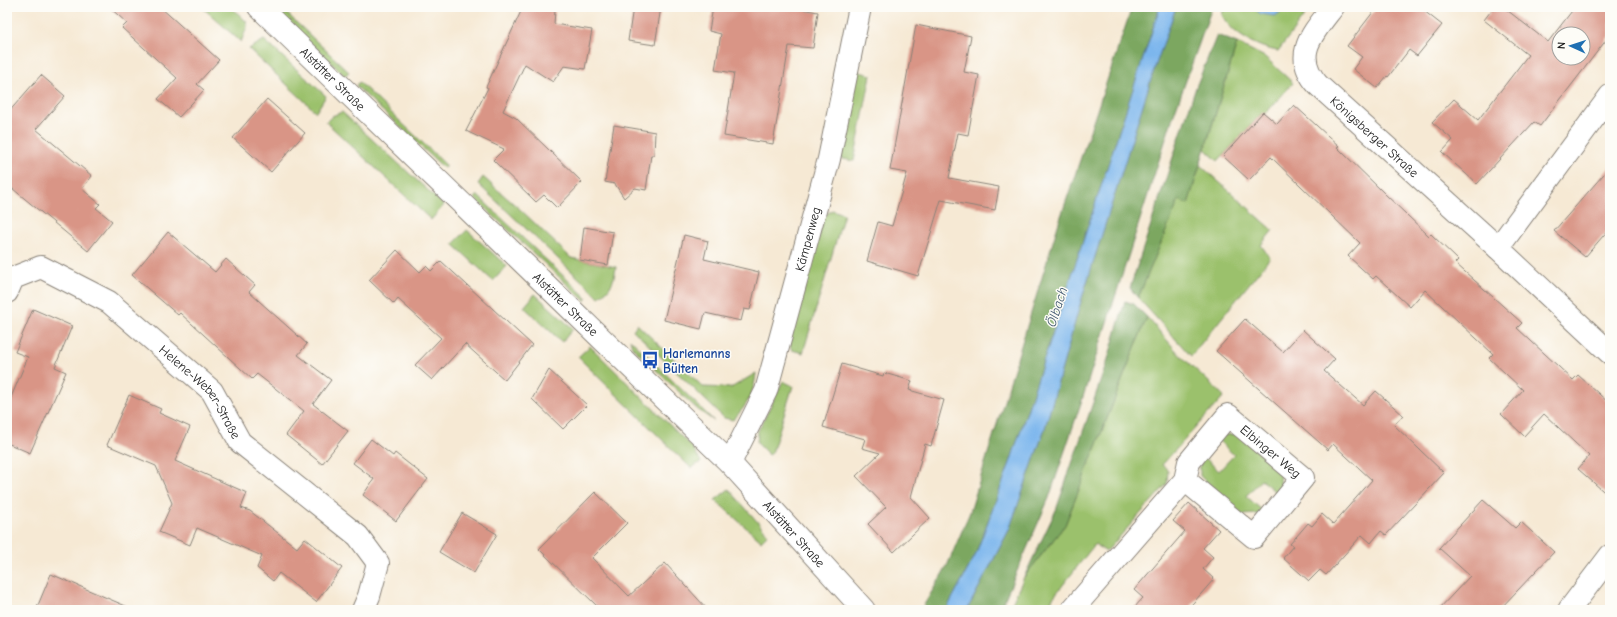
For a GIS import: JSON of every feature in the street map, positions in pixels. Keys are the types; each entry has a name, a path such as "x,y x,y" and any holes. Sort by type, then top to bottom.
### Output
{"street":[{"name":"Alstätter Straße","path":"259,7 730,463 864,610"},
{"name":"Kämpenweg","path":"730,463 766,391 828,166 860,7"},
{"name":"Königsberger Straße","path":"1333,7 1308,42 1304,59 1309,74 1318,85 1498,248 1610,354"},
{"path":"1498,248 1610,96"},
{"name":"Helene-Weber-Straße","path":"7,292 13,278 41,267 109,302 212,391 240,442 358,536 378,563 363,610"},
{"name":"Elbinger Weg","path":"1072,610 1185,480 1189,462 1228,415 1303,478 1254,537 1185,480"},
{"path":"1569,610 1610,556"}],"green space":[{"path":"202,7 231,7 247,22 247,27 241,42"},
{"path":"272,7 280,7 349,72 345,76"},
{"path":"1132,7 1160,7 1010,463 975,556 946,610 921,610 947,566 970,512 1059,222"},
{"path":"1176,7 1212,7 1171,123 1049,498 1000,610 967,610 1009,530 1045,428 1081,301 1152,76"},
{"path":"1224,7 1311,7 1278,51 1262,47 1238,34 1226,22 1222,15"},
{"path":"1217,35 1237,43 1188,204 1179,200 1138,298 1130,288 1196,87"},
{"path":"264,40 326,96 316,112 249,49"},
{"path":"1237,43 1265,57 1293,83 1265,114 1263,112 1218,161 1205,149"},
{"path":"856,71 871,75 854,161 838,158"},
{"path":"359,82 447,166 444,168 356,86"},
{"path":"342,112 444,205 431,220 326,122 332,116"},
{"path":"1200,165 1273,230 1261,245 1270,258 1191,356 1138,298 1179,199 1188,204"},
{"path":"483,177 522,211 571,258 616,267 613,281 609,288 599,297 478,184"},
{"path":"477,195 587,298 585,301 474,198"},
{"path":"832,210 844,214 803,353 792,350 789,343 824,216"},
{"path":"467,230 507,266 493,281 453,244"},
{"path":"535,294 573,329 562,342 524,307"},
{"path":"1125,301 1134,304 1147,317 1065,525 1024,577 1056,510 1108,359"},
{"path":"1147,317 1179,354 1224,396 1162,465 1168,470 1167,484 1106,552 1095,544 1052,599 1051,610 1009,610 1024,577 1065,525"},
{"path":"637,324 703,387 731,388 756,373 752,393 743,409 733,420 724,418 633,330"},
{"path":"630,339 714,421 697,409 632,347"},
{"path":"590,346 692,447 701,462 691,468 578,357"},
{"path":"783,381 793,386 772,453 769,455 757,443 758,431"},
{"path":"1240,434 1280,472 1281,489 1278,494 1261,480 1246,496 1263,511 1259,514 1242,515 1200,476 1200,461 1204,457 1219,471 1234,455 1218,440 1222,435"},
{"path":"729,489 768,534 761,541 715,500"}],"water":[{"path":"1160,7 1176,7 1152,76 1081,301 1045,428 1009,530 967,610 946,610 975,556 1010,463"},
{"path":"1252,7 1288,7 1275,16 1261,14"}],"building":[{"path":"109,7 160,7 219,60 197,84 204,90 179,117 158,99 177,78 122,28 127,23"},
{"path":"523,7 555,11 554,24 592,30 585,69 564,66 553,82 525,64 503,111 516,118 582,182 557,208 544,195 536,202 493,160 504,149 466,131 488,88 486,87"},
{"path":"633,7 661,7 655,45 628,41"},
{"path":"713,7 790,7 818,12 813,48 789,46 773,144 724,136 734,73 715,70 721,34 709,31"},
{"path":"1377,7 1419,7 1442,25 1417,56 1409,50 1388,77 1387,76 1377,88 1353,69 1362,57 1347,46"},
{"path":"1494,7 1503,7 1548,42 1551,38 1551,66 1586,66 1540,126 1534,122 1477,184 1442,152 1453,140 1432,122 1454,99 1478,120 1528,55 1484,20"},
{"path":"1575,7 1610,7 1610,35 1591,60 1591,26 1560,26"},
{"path":"916,25 971,36 964,72 979,75 968,135 958,133 949,178 999,187 995,210 941,200 918,276 867,261 878,222 892,226 907,173 890,170"},
{"path":"41,75 65,96 36,129 92,176 82,189 100,204 96,208 112,221 88,251 7,184 7,114"},
{"path":"267,99 305,133 271,172 233,138"},
{"path":"1294,105 1339,146 1337,147 1429,236 1431,234 1458,260 1455,263 1522,323 1517,328 1573,380 1578,375 1610,404 1610,497 1578,469 1589,456 1544,414 1524,436 1501,414 1523,390 1489,358 1493,354 1425,290 1410,307 1376,276 1373,279 1348,256 1360,243 1271,157 1249,180 1223,156 1263,112 1277,124"},
{"path":"614,125 655,132 654,155 651,155 646,190 635,188 624,198 615,184 605,182"},
{"path":"1610,167 1610,228 1585,257 1554,231"},
{"path":"584,227 613,232 608,265 580,260"},
{"path":"168,232 215,272 226,259 255,285 249,292 307,344 298,355 331,380 313,404 348,431 322,464 286,435 304,411 257,374 252,379 180,313 178,315 132,275"},
{"path":"684,235 708,241 704,259 759,272 750,310 744,309 741,321 705,313 701,329 664,320"},
{"path":"397,250 420,272 426,266 431,271 441,261 532,345 505,380 465,344 432,380 415,365 441,338 398,299 394,304 369,280"},
{"path":"33,309 72,326 55,367 66,372 30,453 7,443 7,407 28,357 15,352"},
{"path":"1245,319 1283,352 1303,330 1335,359 1324,371 1363,405 1376,391 1403,415 1394,425 1444,473 1386,535 1381,531 1371,543 1362,535 1326,575 1320,570 1309,581 1283,558 1293,546 1290,544 1308,523 1312,526 1322,514 1333,524 1372,480 1333,444 1328,450 1216,351"},
{"path":"842,364 883,376 884,373 912,381 909,390 944,400 931,446 925,444 911,497 930,518 894,552 868,524 886,507 856,476 880,453 862,448 865,439 823,427"},
{"path":"549,370 587,405 563,429 532,399"},
{"path":"129,395 161,409 159,413 190,427 175,461 247,493 241,508 250,511 297,548 305,538 342,568 316,602 279,573 273,581 257,568 262,556 197,528 190,545 159,532 172,503 156,466 107,445"},
{"path":"371,439 393,456 395,453 428,479 396,521 363,495 374,479 353,463"},
{"path":"595,492 627,523 592,558 629,596 665,563 708,610 601,610 539,549"},
{"path":"1483,500 1515,528 1521,522 1554,552 1499,610 1438,610 1470,576 1439,548"},
{"path":"1189,503 1219,530 1203,548 1213,557 1203,569 1214,579 1187,610 1132,610 1143,598 1134,590 1185,531 1173,521"},
{"path":"462,513 497,534 474,573 439,552"},
{"path":"51,574 135,610 36,610"}],"place":[{"name":"Harlemanns Bülten","path":"650,360"}],"water label":[{"name":"Ölbach","path":"1057,307"}]}
